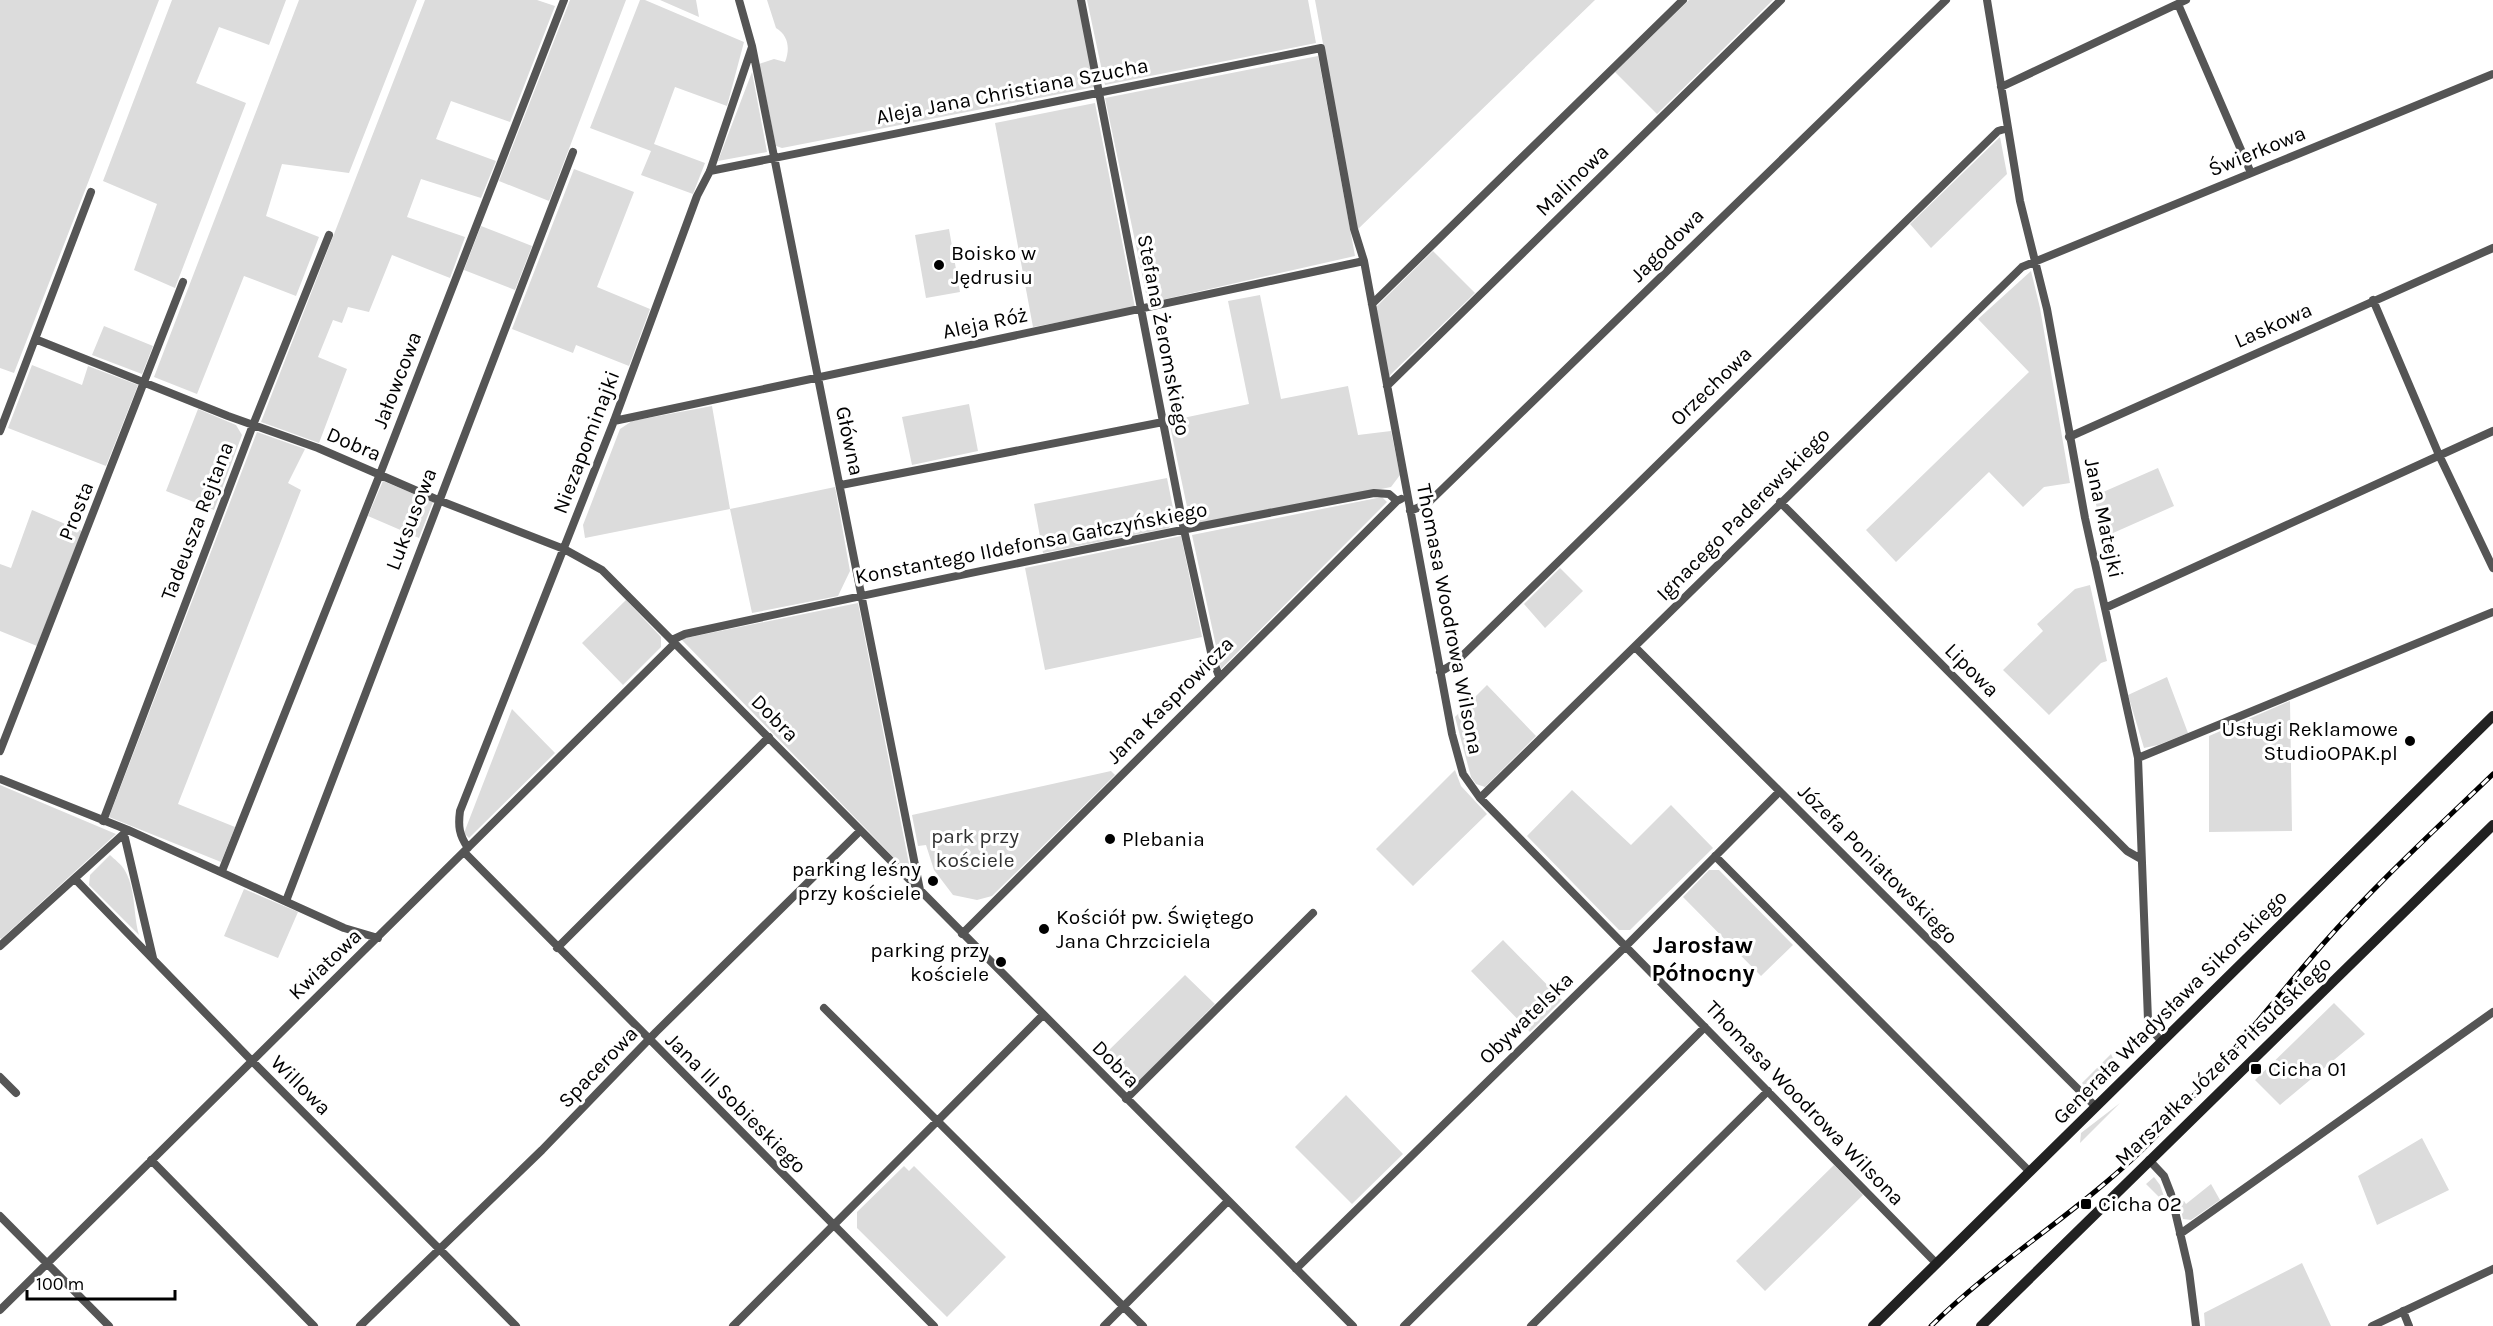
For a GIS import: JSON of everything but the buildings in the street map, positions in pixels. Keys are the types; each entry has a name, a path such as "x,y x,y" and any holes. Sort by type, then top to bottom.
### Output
{"main road":[{"name":"Generała Władysława Sikorskiego","path":"1873,1326 2493,716"},
{"name":"Marszałka Józefa Piłsudskiego","path":"1981,1326 2493,825"}],"street":[{"name":"Jałowcowa","path":"222,872 564,0"},
{"name":"Główna","path":"739,0 752,46 775,158 921,891"},
{"name":"Stefana Żeromskiego","path":"1081,0 1184,530 1212,657 1219,676"},
{"path":"1372,304 1683,0"},
{"name":"Malinowa","path":"1388,386 1781,0"},
{"name":"Jagodowa","path":"1410,511 1427,504 1946,0"},
{"name":"Jana Matejki","path":"1987,0 2020,201 2047,309 2069,437 2138,758 2148,1020 2151,1029 2162,1042"},
{"path":"2001,87 2182,2 2251,173"},
{"name":"Niezapominajki","path":"466,850 458,825 460,811 614,421 697,196 710,171 752,46"},
{"name":"Aleja Jana Christiana Szucha","path":"710,171 1321,48"},
{"name":"Thomasa Woodrowa Wilsona","path":"1321,48 1354,229 1364,261 1388,386 1440,672 1457,756 1463,774 1480,798 1937,1264"},
{"name":"Świerkowa","path":"2035,262 2493,74"},
{"name":"Orzechowa","path":"1440,672 1455,663 1998,131 2008,128"},
{"name":"Luksusowa","path":"286,901 573,152"},
{"path":"0,430 91,192"},
{"name":"Tadeusza Rejtana","path":"103,821 253,425 329,235"},
{"name":"Laskowa","path":"2069,437 2493,248"},
{"name":"Aleja Róż","path":"614,421 1364,261"},
{"name":"Ignacego Paderewskiego","path":"1480,798 2022,267 2035,262"},
{"name":"Prosta","path":"0,751 146,383 183,282"},
{"path":"2373,300 2439,455 2493,568"},
{"name":"Dobra","path":"35,339 253,425 318,448 438,500 564,549 602,570 1353,1326"},
{"path":"841,485 1163,422"},
{"path":"2105,608 2493,431"},
{"name":"Konstantego Ildefonsa Gałczyńskiego","path":"674,641 685,634 862,595 1374,492 1389,494 1397,501"},
{"name":"Jana Kasprowicza","path":"962,934 1397,501 1407,498"},
{"name":"Lipowa","path":"1780,502 2127,851 2141,859"},
{"path":"2138,758 2493,612"},
{"name":"Kwiatowa","path":"0,1310 378,938 674,641"},
{"name":"Józefa Poniatowskiego","path":"1635,647 2096,1107"},
{"path":"557,948 769,737"},
{"path":"0,779 222,872 344,928 378,938"},
{"name":"Obywatelska","path":"1296,1269 1626,946 1779,792"},
{"name":"Spacerowa","path":"360,1326 542,1150 648,1040 860,831"},
{"path":"0,946 126,832"},
{"path":"126,832 153,959"},
{"name":"Jana III Sobieskiego","path":"466,850 557,948 934,1326"},
{"path":"1715,856 2030,1172"},
{"name":"Willowa","path":"75,879 516,1326"},
{"path":"1126,1099 1312,913"},
{"path":"824,1008 1143,1326"},
{"path":"2180,1234 2493,1012"},
{"path":"733,1326 1043,1015"},
{"path":"1404,1326 1705,1027"},
{"path":"0,1077 16,1093"},
{"path":"1531,1326 1768,1091"},
{"path":"150,1160 314,1326"},
{"path":"2149,1160 2169,1185 2189,1271 2196,1326"},
{"path":"1104,1326 1228,1202"},
{"path":"0,1215 109,1326"},
{"path":"2372,1326 2493,1269"},
{"path":"2403,1311 2409,1326"}],"green space":[{"path":"0,0 159,0 14,373 0,368"},
{"path":"172,0 286,0 269,45 219,27 196,83 246,103 175,288 134,270 157,204 103,181"},
{"path":"299,0 417,0 349,173 282,164 266,216 319,237 296,296 244,276 197,394 154,377"},
{"path":"425,0 537,0 555,6 510,122 451,101 436,139 496,161 481,198 421,179 407,217 465,237 450,278 392,255 369,312 348,307 342,323 333,320 318,357 347,369 319,443 261,422"},
{"path":"570,0 626,0 549,201 499,181"},
{"path":"640,0 645,0 744,42 727,106 675,87 654,144 705,163 693,194 641,175 651,151 590,128"},
{"path":"660,0 696,0 699,17"},
{"path":"767,0 1078,0 1095,87 782,148 776,146 759,64 774,59 785,62 788,48 784,35 776,28"},
{"path":"1087,0 1308,0 1316,43 1105,85"},
{"path":"1315,0 1595,0 1357,230"},
{"path":"1689,0 1773,0 1657,114 1615,72"},
{"path":"1318,56 1355,256 1148,303 1105,98"},
{"path":"752,72 767,152 718,161"},
{"path":"1095,103 1135,308 1033,327 995,123"},
{"path":"2000,137 2007,174 1931,248 1910,224"},
{"path":"574,169 634,192 597,287 650,309 629,366 576,345 573,353 512,329"},
{"path":"481,226 532,246 515,290 464,270"},
{"path":"949,229 960,292 926,298 915,235"},
{"path":"1433,251 1475,293 1389,376 1375,308"},
{"path":"2031,271 2040,308 2070,483 2044,487 2023,507 1989,472 1896,562 1866,530 2029,372 1978,319"},
{"path":"1260,295 1281,399 1348,386 1358,435 1391,431 1400,475 1391,487 1196,526 1190,521 1169,421 1249,404 1228,301"},
{"path":"104,326 153,346 142,374 92,355"},
{"path":"32,365 82,385 88,366 138,385 106,466 8,428"},
{"path":"969,404 978,451 912,465 902,417"},
{"path":"712,406 730,509 585,538 583,525 620,429 632,421"},
{"path":"198,409 236,425 242,435 214,510 166,491"},
{"path":"257,432 305,449 288,483 301,490 178,804 235,827 221,862 109,817"},
{"path":"2158,468 2174,506 2104,537 2094,496"},
{"path":"1167,478 1175,518 1169,528 1043,553 1034,504"},
{"path":"383,481 433,502 419,538 368,516"},
{"path":"835,487 850,571 838,596 752,613 730,509"},
{"path":"1382,497 1387,502 1221,669 1192,535"},
{"path":"32,510 82,531 37,646 0,631 0,564 11,568"},
{"path":"1181,536 1202,637 1045,670 1025,568"},
{"path":"1560,568 1583,591 1545,628 1524,604"},
{"path":"2090,585 2107,661 2101,663 2049,715 2003,670 2043,631 2037,624 2075,589"},
{"path":"626,600 661,637 661,647 623,685 582,643"},
{"path":"858,603 910,869 907,871 681,639"},
{"path":"2167,677 2188,733 2144,748 2128,695"},
{"path":"1487,685 1536,736 1485,787 1476,784 1471,777 1455,717"},
{"path":"2290,701 2292,831 2209,832 2209,736"},
{"path":"512,709 555,753 469,838 464,833"},
{"path":"1455,770 1461,786 1487,814 1413,886 1376,849"},
{"name":"park przy kościele","path":"1111,771 1115,775 992,896 977,900 953,895 934,870 926,845 918,846 912,815"},
{"path":"0,785 116,834 1,939 0,938"},
{"path":"1572,790 1631,845 1671,805 1713,848 1630,930 1619,930 1527,836"},
{"path":"110,855 123,867 131,884 139,935 89,885 90,875"},
{"path":"1709,870 1719,870 1793,945 1761,976 1683,897"},
{"path":"244,889 298,912 278,958 224,936"},
{"path":"1503,940 1562,1000 1530,1032 1471,971"},
{"path":"1185,975 1215,1004 1131,1089 1101,1058"},
{"path":"2334,1003 2365,1034 2280,1105 2255,1080"},
{"path":"2111,1054 2116,1065 2090,1091 2082,1083"},
{"path":"1346,1095 1403,1154 1352,1204 1295,1147"},
{"path":"2120,1103 2080,1143 2081,1133"},
{"path":"2422,1138 2449,1190 2377,1225 2358,1176"},
{"path":"1834,1165 1863,1195 1765,1291 1736,1261"},
{"path":"904,1166 909,1171 914,1166 1006,1257 947,1317 857,1228 857,1212"},
{"path":"2154,1177 2160,1185 2167,1205 2146,1184"},
{"path":"2211,1184 2220,1200 2191,1220 2183,1219 2179,1202 2184,1201 2186,1204"},
{"path":"2302,1263 2331,1326 2205,1326 2204,1313"}],"railway":[{"path":"1931,1326 1956,1302 2091,1195 2143,1149 2213,1074 2343,922 2406,857 2493,774"}],"place":[{"name":"Boisko w Jędrusiu","path":"939,265"},
{"name":"Usługi Reklamowe StudioOPAK.pl","path":"2410,741"},
{"name":"Plebania","path":"1110,839"},
{"name":"parking leśny przy kościele","path":"933,881"},
{"name":"Kościół pw. Świętego Jana Chrzciciela","path":"1044,929"},
{"name":"parking przy kościele","path":"1001,962"},
{"name":"Cicha 01","path":"2256,1069"},
{"name":"Cicha 02","path":"2086,1204"}],"district":[{"name":"Jarosław Północny","path":"1703,959"}]}
